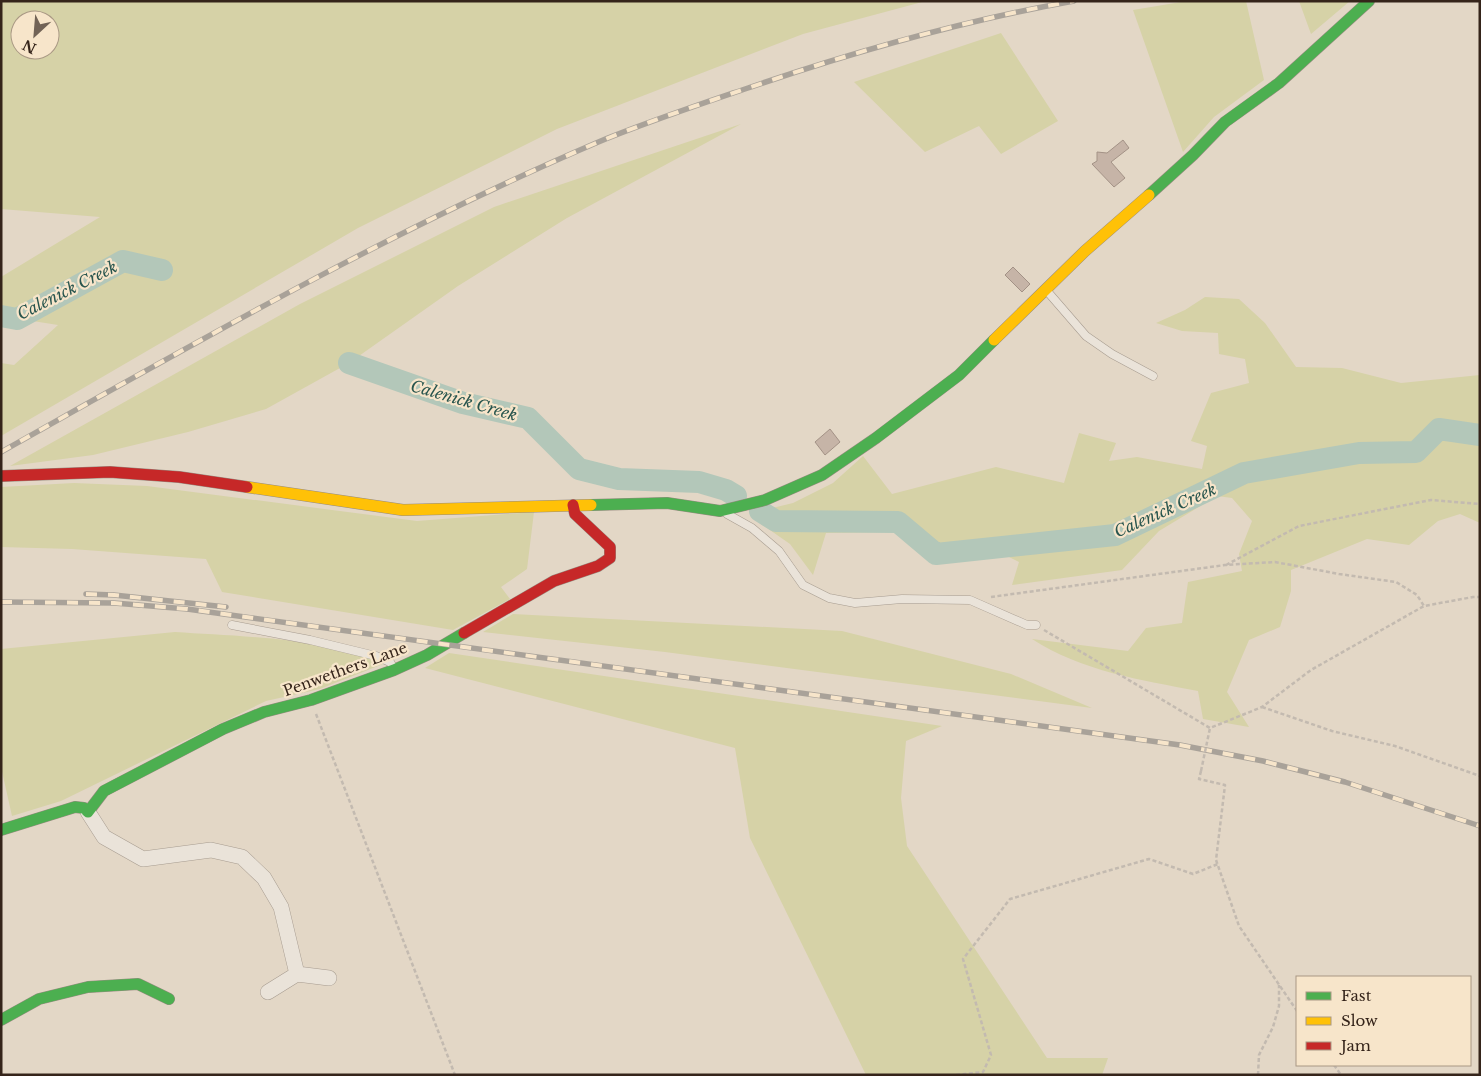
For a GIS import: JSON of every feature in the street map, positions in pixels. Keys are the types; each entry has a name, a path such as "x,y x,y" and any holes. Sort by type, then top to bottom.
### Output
{"street":[{"path":"1,476 110,472 179,477 403,510 573,504 668,503 720,511 765,500 822,476 876,438 958,375 1046,290 1193,155 1225,122 1279,82 1369,1"},
{"name":"Penwethers Lane","path":"88,812 104,792 223,729 264,712 311,700 394,670 427,654 554,581 598,566 610,558 610,547 575,514 573,504"},
{"path":"1,830 75,806 84,808 88,812 104,837 143,859 211,850 242,857 264,878 280,907 297,974"},
{"path":"268,992 297,974 329,978"},
{"path":"1,1020 39,999 88,987 138,984 169,999"}],"lane":[{"path":"1046,290 1086,336 1112,354 1153,376"},
{"path":"720,511 752,528 779,551 803,585 829,598 855,603 902,599 970,600 1027,625 1036,625"},
{"path":"232,625 310,640 376,656 390,662 394,670"}],"path":[{"path":"1225,565 1299,526 1431,500 1480,504"},
{"path":"970,600 1225,565 1275,562 1396,582 1417,595 1424,606"},
{"path":"1210,728 1262,707 1311,670 1424,606 1480,597"},
{"path":"1036,625 1210,728"},
{"path":"311,700 454,1075"},
{"path":"1262,707 1332,731 1395,746 1480,776"},
{"path":"1210,728 1199,778 1225,785 1216,860 1239,926 1296,1010"},
{"path":"956,1075 983,1072 992,1055 963,959 1010,899 1149,859 1193,874 1218,864"},
{"path":"1258,1075 1259,1055 1279,1006 1279,984"}],"shaded area":[{"path":"1,1 926,1 803,34 557,129 358,228 1,436 1,363 14,365 58,325 1,316 1,277 100,217 1,209"},
{"path":"1187,1 1246,1 1264,80 1214,117 1183,152 1133,10"},
{"path":"1299,1 1350,1 1311,34"},
{"path":"1001,33 1058,121 1001,154 979,126 925,152 854,82"},
{"path":"741,124 567,218 458,286 349,363 266,409 188,432 93,455 10,466 300,304 494,207"},
{"path":"1205,297 1239,299 1265,323 1296,367 1342,368 1401,383 1480,375 1480,523 1460,514 1438,521 1409,545 1367,539 1291,570 1291,591 1280,627 1249,640 1227,692 1249,727 1203,719 1198,691 1133,678 1091,667 1051,650 1032,639 1128,651 1146,628 1182,623 1188,582 1242,571 1239,554 1252,521 1232,498 1217,496 1159,531 1122,570 1012,585 1019,562 1007,556 944,563 919,545 893,532 826,533 813,575 790,544 754,519 760,511 793,503 833,483 863,456 892,494 996,467 1064,483 1079,433 1116,443 1109,461 1137,457 1202,469 1207,446 1191,441 1211,393 1249,383 1245,359 1219,354 1218,333 1182,331 1156,323 1185,310"},
{"path":"74,483 147,486 417,521 534,512 527,569 501,587 510,599 453,630 222,592 206,559 72,549 1,547 1,487"},
{"path":"513,614 842,631 1011,674 1092,708 665,652 483,632"},
{"path":"175,632 253,637 310,644 361,655 383,664 320,689 266,701 61,801 12,816 1,767 1,649"},
{"path":"449,653 942,726 906,741 901,798 907,846 1047,1058 1108,1058 1102,1075 866,1075 750,838 735,748 425,668"}],"building":[{"path":"1123,140 1129,148 1111,162 1125,178 1114,187 1092,164 1097,161 1097,152 1107,153"},
{"path":"1013,267 1030,284 1022,292 1005,275"},
{"path":"830,429 840,442 825,455 815,442"}],"waterway":[{"name":"Calenick Creek","path":"1,316 17,319 123,261 162,270"},
{"name":"Calenick Creek","path":"349,363 463,403 528,418 579,469 619,479 699,482 726,490 736,496"},
{"name":"Calenick Creek","path":"760,511 776,521 898,522 936,554 1115,535 1244,473 1359,453 1416,452 1439,429 1480,435"}],"railway":[{"path":"1,452 220,330 368,251 443,213 596,143 707,102 867,50 990,18 1074,1"},
{"path":"86,594 114,595 226,607"},
{"path":"1,602 114,603 187,609 1180,745 1263,761 1345,782 1480,826"}],"traffic: fast":[{"path":"1149,195 1193,155 1225,122 1279,83 1369,1"},
{"path":"591,505 667,503 720,511 765,500 822,475 876,438 959,375 994,340"},
{"path":"1,830 75,807 84,808 88,812 104,791 223,729 264,712 311,700 394,670 427,655 464,633"},
{"path":"1,1020 39,999 88,987 138,984 169,999"}],"traffic: slow":[{"path":"994,340 1085,251 1149,195"},
{"path":"247,487 403,510 591,505"}],"traffic: jam":[{"path":"1,476 110,472 179,477 247,487"},
{"path":"464,633 554,581 598,566 610,558 610,547 575,514 573,505"}]}
